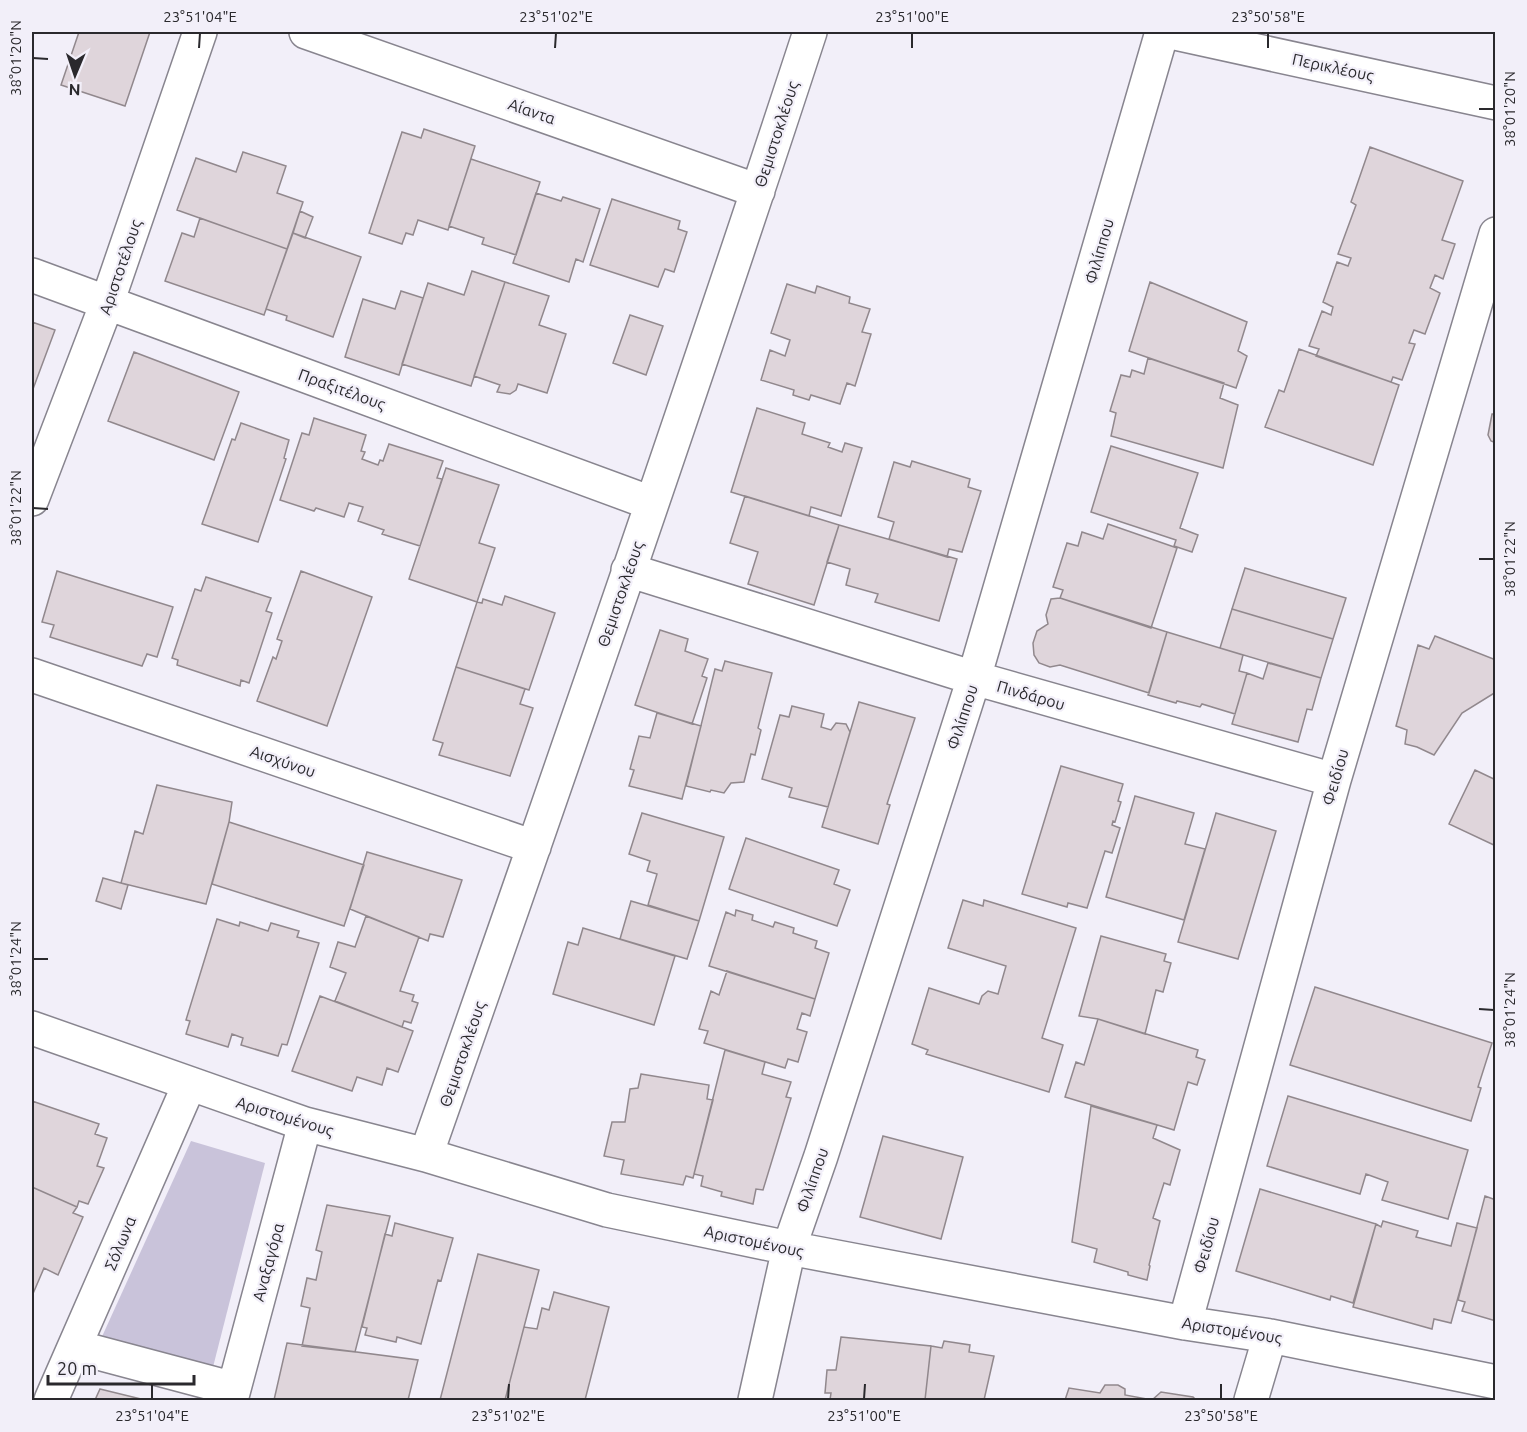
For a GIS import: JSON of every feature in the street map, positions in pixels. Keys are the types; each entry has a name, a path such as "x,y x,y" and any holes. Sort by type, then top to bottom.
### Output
{"street":[{"name":"Αριστοτέλους","path":"32,499 108,303 200,32"},
{"name":"Αίαντα","path":"306,32 758,191"},
{"name":"Θεμιστοκλέους","path":"426,1155 534,847 810,32"},
{"name":"Φιλίππου","path":"755,1401 789,1248 825,1145 974,678 1162,32"},
{"name":"Περικλέους","path":"1170,32 1496,103"},
{"name":"Φειδίου","path":"1185,1323 1334,780 1496,234"},
{"name":"Πραξιτέλους","path":"32,275 651,503"},
{"name":"Πινδάρου","path":"628,570 974,678 1334,780"},
{"name":"Αισχύνου","path":"32,675 534,847"},
{"name":"Αριστομένους","path":"32,1028 304,1124 426,1155 607,1210 789,1248 1185,1323 1270,1336 1496,1383"},
{"name":"Σόλωνα","path":"51,1401 189,1085"},
{"name":"Αναξαγόρα","path":"232,1395 304,1124"},
{"path":"1251,1401 1270,1336"},
{"path":"76,1347 232,1395"}],"shaded area":[{"path":"191,1141 265,1163 212,1371 100,1341"}],"building":[{"path":"79,32 150,32 125,106 61,85"},
{"path":"424,129 475,146 448,230 418,220 413,235 406,233 402,244 369,233 402,132 421,138"},
{"path":"1370,147 1463,181 1442,240 1455,244 1443,279 1435,275 1430,288 1440,293 1425,334 1414,330 1409,343 1415,344 1402,380 1393,377 1391,382 1316,356 1319,349 1309,346 1322,311 1331,315 1333,307 1323,302 1337,262 1348,266 1351,258 1338,254 1356,205 1351,202"},
{"path":"243,152 286,166 277,193 303,202 287,249 177,210 196,158 236,172"},
{"path":"471,159 540,182 516,255 482,244 484,238 449,226"},
{"path":"536,193 561,201 563,197 600,209 583,262 576,259 569,282 513,263"},
{"path":"612,199 680,221 678,229 687,232 674,272 665,269 658,287 590,265"},
{"path":"300,211 313,217 305,238 293,233"},
{"path":"200,218 287,249 264,315 165,281 182,233 194,237"},
{"path":"293,233 361,257 333,337 286,320 287,316 266,309"},
{"path":"472,271 505,282 471,386 402,364 428,283 464,295"},
{"path":"505,282 549,296 539,325 566,334 547,393 518,384 516,390 510,394 497,392 500,385 474,376"},
{"path":"1150,282 1247,322 1238,351 1247,356 1236,388 1129,351"},
{"path":"787,284 815,293 817,286 850,297 849,303 870,309 862,332 871,334 855,386 847,383 840,404 811,395 809,400 793,395 794,390 761,380 770,350 785,356 790,340 771,333"},
{"path":"401,291 423,298 399,375 345,357 363,299 395,309"},
{"path":"630,315 663,326 646,375 613,363"},
{"path":"32,322 55,330 33,389 32,389"},
{"path":"1299,349 1399,385 1373,465 1265,427 1279,390 1284,392"},
{"path":"134,352 239,392 214,460 108,421"},
{"path":"1148,358 1224,383 1220,398 1238,405 1223,468 1111,436 1116,413 1110,411 1121,375 1130,377 1132,370 1144,374"},
{"path":"757,408 805,423 802,434 830,443 828,447 842,452 845,443 862,448 841,516 811,507 809,516 731,492"},
{"path":"1492,414 1496,414 1496,443 1491,441 1488,435"},
{"path":"314,418 366,435 361,451 365,452 362,459 378,465 380,460 383,461 389,444 443,461 437,478 442,479 420,546 382,534 384,530 358,521 363,507 349,503 344,517 316,508 314,511 280,500 302,433 309,435"},
{"path":"241,423 289,440 284,458 286,459 258,542 202,524 232,439 235,440"},
{"path":"1111,446 1198,473 1180,528 1198,535 1192,552 1174,546 1176,540 1091,512"},
{"path":"912,461 970,479 968,487 981,491 962,552 949,549 947,557 889,539 894,522 878,517 894,462 910,467"},
{"path":"446,468 499,485 479,543 495,548 477,602 409,579"},
{"path":"745,496 839,525 814,605 748,584 758,552 730,543"},
{"path":"1108,524 1177,548 1151,628 1060,598 1063,590 1053,587 1067,543 1078,546 1082,532 1103,539"},
{"path":"839,525 957,559 939,621 875,602 878,594 846,585 850,569 827,562"},
{"path":"1245,568 1346,598 1333,639 1232,609"},
{"path":"57,571 173,607 157,657 147,654 142,666 50,637 54,625 42,622"},
{"path":"301,571 372,597 327,726 257,701 273,657 276,659 282,641 277,639"},
{"path":"206,577 271,598 266,611 272,613 249,683 241,680 240,686 177,665 178,660 172,658 195,589 201,591"},
{"path":"505,596 555,613 529,690 456,667 477,602 482,603 483,599 502,605"},
{"path":"1060,598 1167,632 1149,693 1060,665 1050,667 1039,663 1034,655 1033,643 1037,631 1048,624 1046,615 1051,599"},
{"path":"1232,609 1333,639 1321,678 1220,648"},
{"path":"660,630 688,639 685,651 708,659 702,676 707,678 692,724 635,705"},
{"path":"1167,632 1243,655 1239,671 1247,673 1235,714 1202,704 1200,707 1177,701 1176,703 1148,695"},
{"path":"1435,636 1496,660 1496,692 1462,713 1434,755 1405,744 1407,730 1396,726 1418,645 1429,649"},
{"path":"725,661 772,673 758,728 761,730 755,755 751,754 744,782 731,783 724,793 686,786 715,669 722,671"},
{"path":"1268,663 1321,678 1312,710 1307,709 1298,742 1232,724 1247,673 1263,679"},
{"path":"456,667 525,689 520,704 533,708 510,776 439,755 443,743 433,740"},
{"path":"859,702 915,718 887,804 890,805 878,844 822,827"},
{"path":"792,706 824,714 821,727 831,730 836,723 846,724 850,732 828,807 789,797 792,788 762,779 780,715 789,717"},
{"path":"657,713 701,726 682,799 629,786 634,770 630,769 639,736 650,738"},
{"path":"1061,766 1123,784 1118,801 1121,802 1112,825 1120,828 1112,853 1105,851 1087,908 1068,903 1067,907 1022,894"},
{"path":"1475,770 1496,780 1496,846 1449,824"},
{"path":"157,785 232,802 229,822 206,904 121,883 135,831 143,834"},
{"path":"1135,796 1194,813 1185,844 1205,849 1184,920 1106,897"},
{"path":"642,813 724,837 699,921 648,905 657,874 647,871 650,861 629,854"},
{"path":"1216,813 1276,831 1238,959 1178,942"},
{"path":"229,822 364,865 344,926 212,884"},
{"path":"746,838 839,870 834,884 850,890 837,926 729,889"},
{"path":"367,852 462,880 443,937 430,934 428,941 350,909"},
{"path":"103,878 128,885 121,909 96,901"},
{"path":"963,900 983,906 984,900 1076,928 1042,1038 1063,1045 1049,1092 926,1054 928,1050 912,1044 929,988 979,1004 982,996 988,991 998,994 1006,966 948,948"},
{"path":"631,901 699,921 687,959 620,939"},
{"path":"736,910 753,915 752,920 773,927 775,922 794,928 793,933 817,941 815,948 829,953 815,999 709,966 726,912 735,916"},
{"path":"366,916 419,937 400,991 414,995 412,1001 418,1003 411,1023 404,1021 402,1027 335,1001 346,973 330,967 338,942 355,947"},
{"path":"217,919 239,926 240,922 268,931 271,923 299,931 297,937 319,943 287,1045 282,1044 278,1056 241,1045 243,1038 232,1034 228,1047 186,1034 190,1021 186,1020"},
{"path":"583,928 675,956 654,1025 553,994 568,942 578,945"},
{"path":"1101,936 1166,954 1164,961 1171,963 1163,992 1156,990 1145,1034 1098,1019 1079,1016"},
{"path":"727,971 815,999 810,1016 802,1013 797,1029 807,1032 798,1062 788,1059 785,1068 704,1043 708,1031 699,1029 711,991 719,995"},
{"path":"1315,987 1492,1043 1478,1087 1481,1088 1471,1121 1290,1065"},
{"path":"320,996 413,1031 398,1072 387,1068 382,1085 357,1077 352,1091 292,1071"},
{"path":"1098,1019 1198,1050 1196,1057 1205,1060 1197,1085 1188,1082 1174,1130 1065,1097 1076,1062 1084,1065"},
{"path":"725,1050 765,1062 762,1074 791,1082 786,1097 791,1098 763,1190 756,1189 753,1204 721,1196 722,1192 701,1186 703,1176 694,1174"},
{"path":"641,1074 709,1085 707,1099 713,1100 693,1178 686,1176 683,1185 621,1174 624,1160 604,1156 612,1122 625,1122 630,1089 638,1088"},
{"path":"1288,1096 1468,1150 1448,1219 1382,1200 1388,1182 1366,1174 1360,1194 1267,1166"},
{"path":"32,1101 99,1124 95,1134 107,1138 97,1166 104,1168 88,1204 79,1201 77,1207 32,1187"},
{"path":"1091,1106 1157,1125 1153,1138 1180,1150 1170,1185 1164,1183 1153,1218 1160,1221 1147,1280 1094,1262 1097,1249 1072,1242"},
{"path":"883,1136 963,1157 941,1239 860,1217"},
{"path":"32,1187 77,1207 73,1213 83,1217 58,1275 44,1268 32,1296"},
{"path":"1260,1189 1376,1224 1353,1303 1331,1296 1330,1300 1236,1271"},
{"path":"1485,1196 1496,1200 1496,1321 1462,1311 1465,1302 1458,1300"},
{"path":"327,1205 390,1216 355,1352 302,1346 310,1308 301,1306 307,1278 316,1280 322,1252 316,1250"},
{"path":"1383,1221 1418,1231 1416,1237 1451,1246 1457,1223 1477,1228 1451,1323 1434,1319 1432,1329 1353,1307 1376,1224 1381,1227"},
{"path":"395,1223 453,1238 441,1281 438,1280 421,1344 397,1337 396,1342 365,1335 367,1328 362,1327 385,1234 392,1236"},
{"path":"478,1254 539,1270 505,1400 440,1400"},
{"path":"554,1292 609,1307 585,1400 505,1400 524,1327 537,1329 542,1308 549,1310"},
{"path":"841,1337 931,1346 925,1400 830,1400 831,1393 825,1393 827,1370 836,1370"},
{"path":"944,1341 970,1345 969,1352 994,1356 984,1400 925,1400 931,1346 942,1348"},
{"path":"287,1343 418,1360 408,1400 274,1400"},
{"path":"1105,1385 1118,1385 1125,1389 1125,1395 1152,1400 1065,1400 1069,1388 1100,1393"},
{"path":"100,1389 145,1400 95,1400"},
{"path":"1161,1392 1193,1397 1196,1400 1152,1400"}]}
